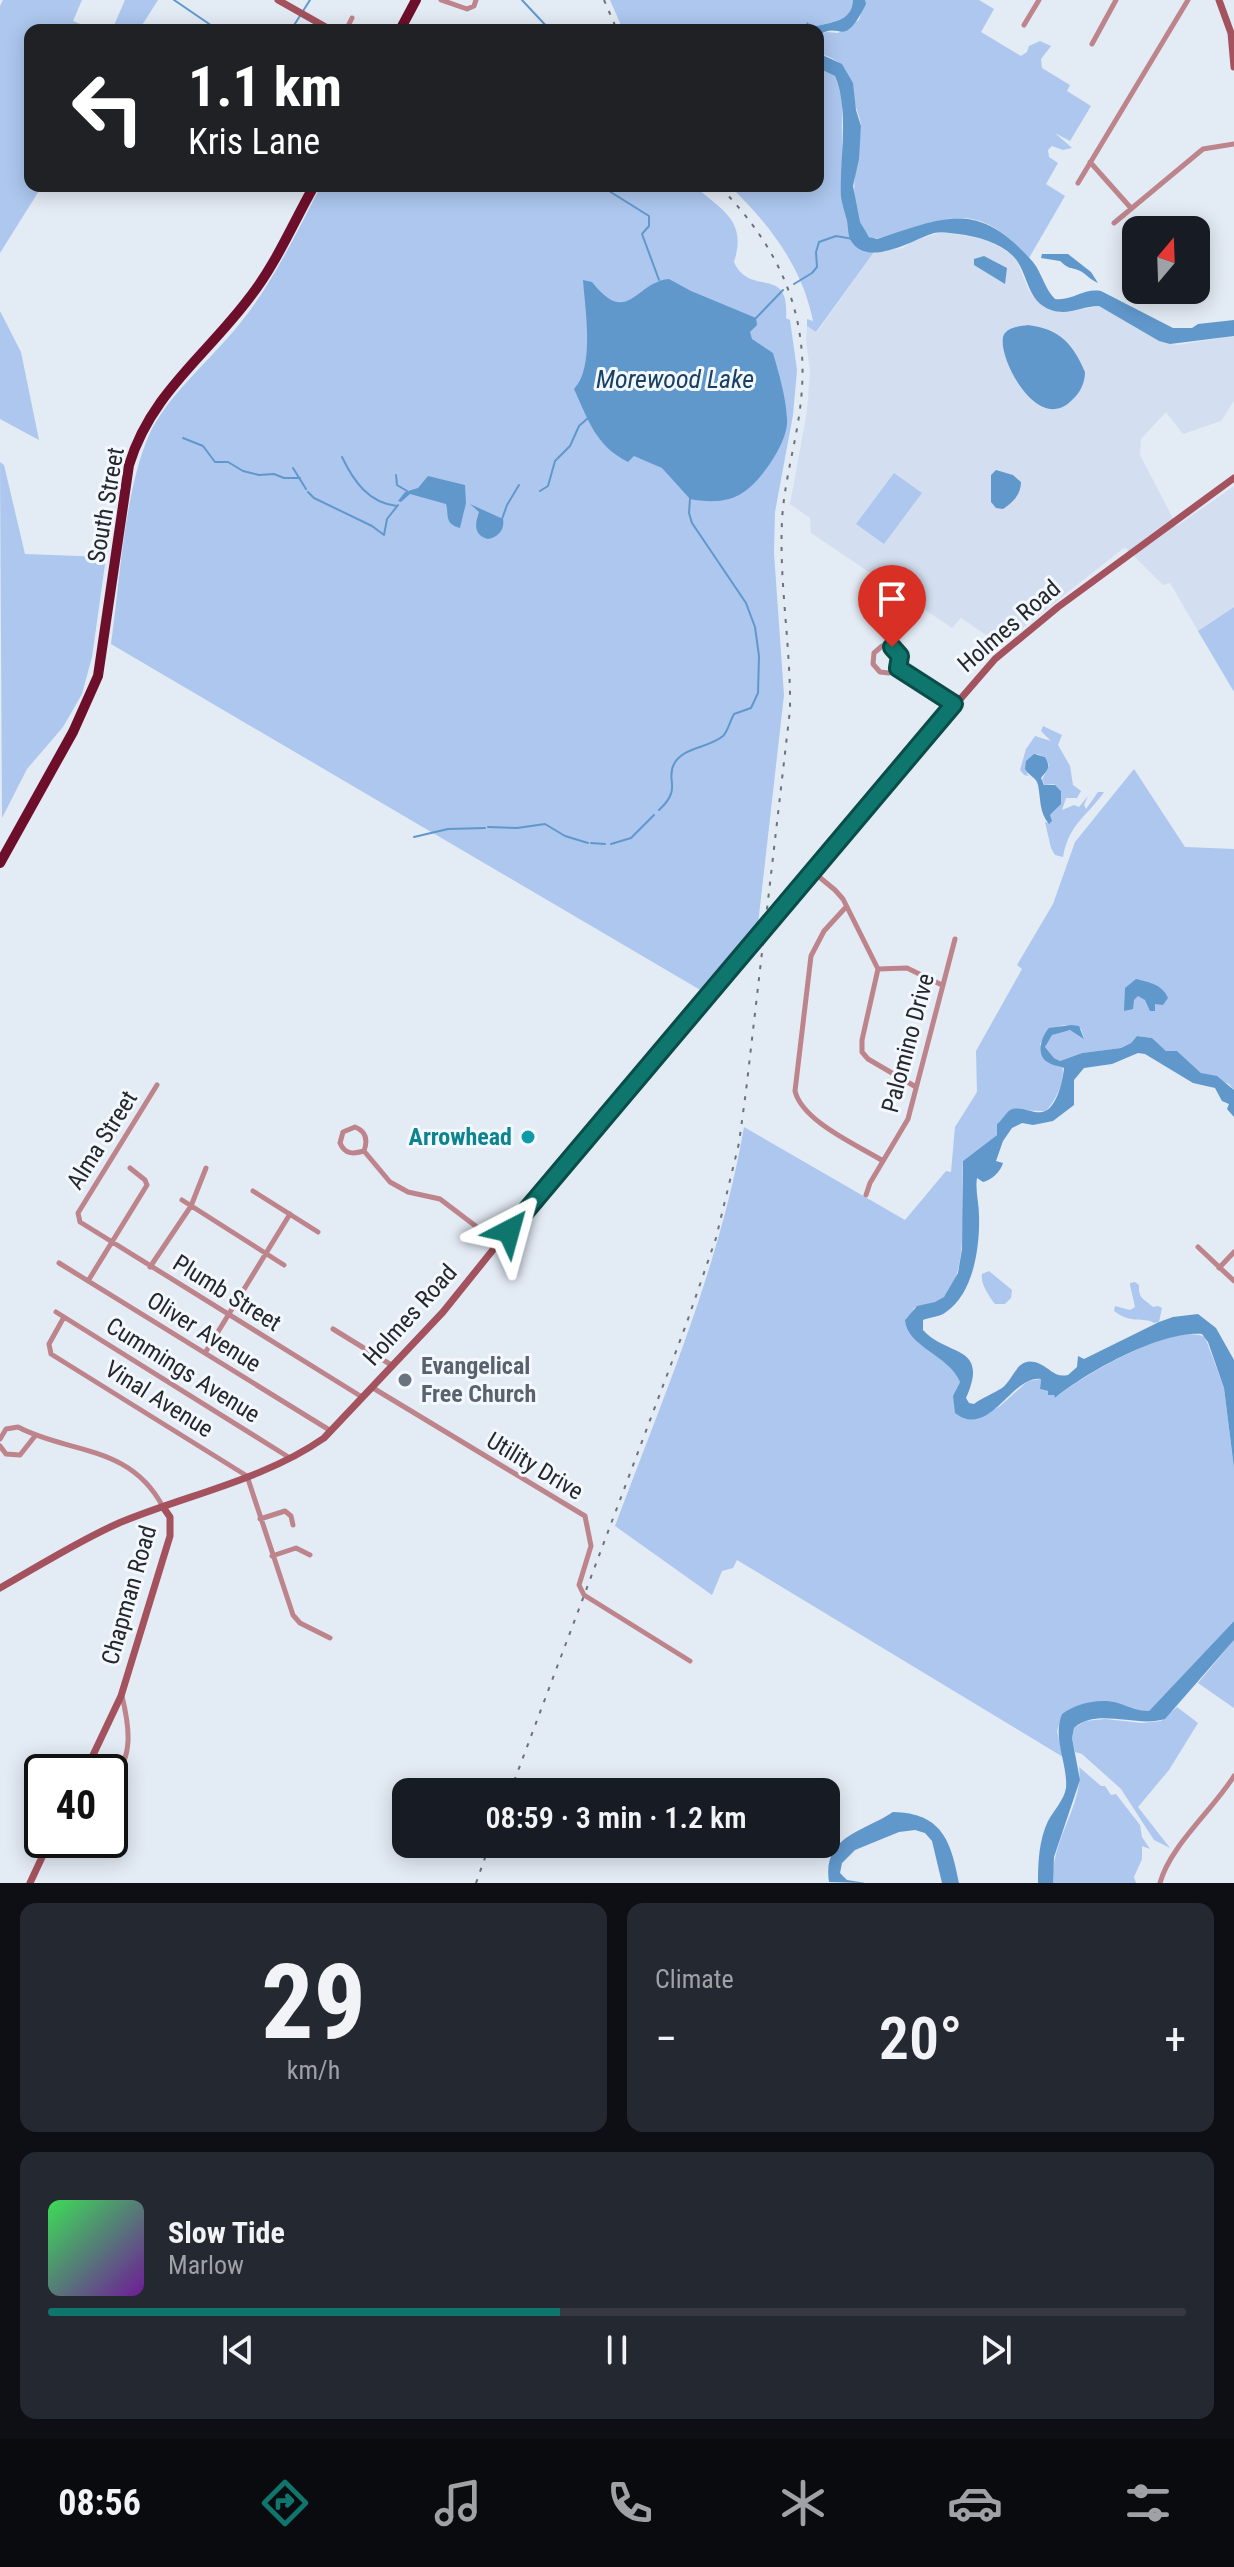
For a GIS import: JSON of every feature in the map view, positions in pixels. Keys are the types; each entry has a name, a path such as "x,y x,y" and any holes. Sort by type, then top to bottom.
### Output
{"highway":[{"path":"403,24 416,0"},
{"name":"South Street","path":"0,863 73,732 98,676 129,465 142,430 168,391 224,330 259,285 311,192"}],"street":[{"path":"278,0 302,13 314,24"},
{"path":"441,0 467,9 474,6 476,0"},
{"path":"1024,25 1039,0"},
{"path":"1092,44 1116,0"},
{"path":"1078,183 1188,0"},
{"path":"1219,0 1231,33 1234,67"},
{"path":"349,24 352,18"},
{"path":"1114,223 1206,146 1234,144"},
{"path":"1090,162 1130,207"},
{"name":"Holmes Road","path":"0,1588 114,1526 290,1458 331,1431 443,1312 760,930 995,659 1058,607 1234,478"},
{"path":"885,645 895,648 900,656 898,668 889,673 878,670 872,660 876,650 885,645"},
{"path":"898,668 954,704"},
{"path":"812,871 835,890 878,969 862,1052 868,1059 916,1087"},
{"path":"846,907 820,937 811,956 795,1091 799,1103 810,1116 883,1161"},
{"name":"Palomino Drive","path":"866,1195 906,1124 955,939"},
{"path":"878,969 907,968 942,985"},
{"name":"Alma Street","path":"78,1213 157,1085"},
{"path":"364,1151 352,1153 344,1150 340,1143 343,1132 355,1127 363,1132 366,1137 364,1151 390,1182 408,1192 440,1199 498,1243"},
{"path":"88,1281 147,1183 130,1168"},
{"path":"150,1267 191,1206 206,1168"},
{"path":"253,1191 318,1232"},
{"path":"182,1200 284,1265"},
{"name":"Plumb Street","path":"78,1213 80,1222 112,1243 363,1398"},
{"path":"205,1353 290,1214"},
{"path":"1198,1247 1234,1281"},
{"path":"1219,1268 1234,1252"},
{"name":"Oliver Avenue","path":"59,1263 331,1431"},
{"name":"Cummings Avenue","path":"56,1312 290,1458"},
{"name":"Vinal Avenue","path":"64,1317 49,1344 51,1354 247,1476"},
{"path":"333,1329 393,1366"},
{"name":"Utility Drive","path":"373,1388 585,1516 591,1546 579,1585 584,1595 690,1661"},
{"path":"0,1439 6,1429 13,1426 35,1436 79,1446 114,1460 155,1492 163,1507"},
{"path":"0,1446 6,1454 20,1455 35,1436"},
{"path":"247,1476 293,1615 306,1627 330,1638"},
{"name":"Chapman Road","path":"94,1754 121,1696 170,1536 170,1517 163,1507"},
{"path":"260,1519 285,1511 291,1516 293,1525"},
{"path":"272,1556 296,1548 310,1555"},
{"path":"121,1696 128,1728 126,1754"},
{"path":"1160,1883 1172,1855 1214,1806 1234,1776"},
{"path":"30,1883 42,1858"}],"shaded area":[{"path":"3,0 82,0 73,21 80,24 24,24 24,192 38,192 0,253 0,6"},
{"path":"125,0 158,0 143,24 115,24"},
{"path":"610,0 853,0 849,13 824,24 620,24"},
{"path":"865,0 979,0 994,9 981,32 1021,56 1029,46 1040,41 1051,46 1041,59 1042,68 1070,85 1067,91 1091,106 1070,141 1055,133 1072,148 1063,150 1052,146 1048,150 1049,157 1058,163 1046,184 1065,196 1029,258 1008,237 972,219 937,221 873,239 863,230 858,218 854,187 860,120 844,68 824,55 824,33 838,33 859,20"},
{"path":"824,71 835,76 842,99 842,203 848,224 868,251 874,252 816,332 807,326 807,319 813,321 801,282 782,247 736,192 824,192"},
{"path":"318,192 702,192 723,210 735,226 737,248 734,262 741,273 776,286 782,292 786,302 786,318 790,320 797,370 793,415 775,512 774,553 784,695 758,924 702,991 111,644 128,510 149,435 167,405 253,306"},
{"path":"941,232 985,239 1010,253 1016,259 1029,291 1037,301 1056,311 1099,306 1159,341 1177,345 1234,336 1234,401 1221,421 1183,434 1166,412 1141,439 1140,455 1177,526 1234,486 1234,607 1198,631 1170,583 1163,585 1125,547 1001,645 961,618 952,628 811,533 810,518 790,504 807,411 810,370 807,326 817,332 874,252 903,248 911,242"},
{"path":"0,311 21,352 39,440 0,419"},
{"path":"0,462 4,465 25,554 106,557 92,657 82,694 63,727 27,769 2,818"},
{"path":"894,473 922,493 884,544 856,524"},
{"path":"1234,607 1234,692 1198,631"},
{"path":"1043,726 1062,735 1058,745 1070,766 1073,785 1081,791 1077,798 1066,798 1062,810 1074,805 1079,807 1088,796 1084,805 1086,809 1098,792 1104,792 1074,828 1063,857 1055,855 1051,848 1045,822 1051,823 1050,815 1061,799 1061,791 1054,784 1045,785 1042,780 1049,765 1045,757 1037,754 1027,774 1029,776 1020,770 1026,749 1035,736 1051,741 1041,731"},
{"path":"1134,769 1185,847 1234,849 1234,1090 1229,1084 1201,1073 1177,1051 1166,1051 1152,1038 1137,1036 1121,1048 1082,1053 1060,1061 1045,1047 1048,1038 1066,1030 1084,1038 1081,1029 1065,1025 1049,1029 1040,1044 1048,1063 1062,1065 1063,1077 1057,1096 1046,1111 1010,1110 999,1122 997,1135 963,1161 958,1270 944,1297 914,1308 906,1318 913,1336 955,1372 960,1382 958,1386 977,1419 1000,1406 1028,1381 1041,1379 1040,1389 1048,1391 1048,1395 1055,1398 1085,1377 1128,1354 1172,1337 1191,1334 1205,1337 1224,1388 1234,1468 1234,1621 1149,1711 1095,1703 1084,1704 1062,1714 1057,1731 1063,1757 737,1560 733,1568 722,1571 712,1595 615,1526 706,1280 734,1179 744,1127 905,1220 946,1171 951,1172 955,1127 977,1092 976,1051 1022,969 1017,965 1053,904 1075,842"},
{"path":"989,1271 1012,1290 1011,1298 1005,1304 995,1304 982,1281 982,1274"},
{"path":"1130,1283 1139,1285 1142,1298 1153,1307 1162,1308 1159,1322 1126,1318 1114,1311 1115,1306 1130,1310 1135,1307"},
{"path":"1234,1640 1234,1708 1198,1683"},
{"path":"1177,1707 1198,1723 1169,1770 1138,1807 1170,1848 1154,1840 1121,1789 1082,1754 1075,1752 1072,1738 1074,1728 1085,1721 1161,1721"},
{"path":"1079,1767 1105,1786 1111,1795 1116,1794 1140,1825 1142,1837 1150,1849 1142,1846 1142,1859 1134,1877 1136,1883 1053,1883 1057,1852 1077,1794"}],"water":[{"path":"853,0 865,0 866,4 852,27 847,31 824,33 824,24 845,17"},
{"path":"824,56 842,64 853,83 861,126 853,186 860,222 869,237 877,239 942,220 978,221 1013,242 1033,262 1055,299 1101,291 1173,328 1192,328 1198,324 1234,320 1234,336 1170,344 1159,341 1099,306 1064,312 1051,310 1032,294 1019,264 1009,252 973,236 937,232 890,250 867,252 857,248 849,237 841,197 843,120 835,76 824,71"},
{"path":"1042,254 1068,254 1091,272 1098,283 1060,261 1041,258"},
{"path":"984,256 1007,268 1005,284 974,265 974,259"},
{"name":"Morewood Lake","path":"669,279 756,318 757,325 750,332 752,339 773,353 780,377 787,419 778,451 747,490 727,499 690,499 662,468 634,456 628,462 617,455 594,431 574,389 585,367 587,352 583,280 592,282 614,301 623,302 657,282"},
{"path":"1028,325 1057,334 1076,353 1085,372 1077,394 1058,409 1044,407 1031,399 1020,386 1005,354 1005,333"},
{"path":"996,470 1013,475 1021,482 1016,498 1003,509 996,508 991,502 991,475"},
{"path":"428,476 465,485 466,503 460,528 449,521 446,504 410,494 398,501 405,492 418,488"},
{"path":"470,504 503,519 498,535 488,539 480,535 476,525 479,512"},
{"path":"1034,754 1045,757 1048,764 1041,778 1044,785 1055,785 1061,791 1061,804 1050,815 1052,821 1049,824 1042,810 1037,782 1025,769 1026,761"},
{"path":"1136,979 1163,990 1168,998 1163,1005 1155,1004 1155,1011 1150,1011 1145,1000 1138,996 1133,1009 1124,1011 1125,988"},
{"path":"1079,1026 1084,1039 1070,1030 1052,1035 1045,1047 1054,1058 1060,1061 1082,1053 1121,1048 1137,1036 1152,1038 1166,1051 1177,1051 1201,1073 1217,1076 1234,1090 1234,1117 1227,1109 1229,1104 1222,1101 1215,1088 1193,1083 1145,1054 1138,1053 1112,1064 1084,1068 1074,1080 1074,1105 1053,1121 1033,1125 1022,1123 1012,1128 1003,1141 996,1161 1003,1163 1000,1169 986,1181 977,1178 978,1241 969,1281 955,1304 946,1312 923,1320 923,1330 969,1360 973,1368 972,1381 966,1398 974,1404 1002,1388 1017,1368 1026,1362 1068,1375 1077,1367 1078,1356 1084,1359 1173,1317 1198,1314 1216,1328 1234,1360 1234,1468 1224,1388 1208,1342 1202,1334 1166,1339 1145,1346 1104,1366 1055,1398 1048,1395 1048,1391 1040,1389 1041,1379 1030,1380 990,1413 979,1419 968,1419 955,1413 953,1396 960,1382 955,1373 907,1329 905,1320 917,1306 944,1297 958,1273 962,1249 963,1161 997,1135 997,1124 1010,1110 1018,1108 1042,1112 1052,1106 1064,1068 1046,1061 1041,1053 1041,1042 1049,1028"},
{"path":"1234,1621 1234,1640 1165,1719 1094,1719 1074,1728 1072,1738 1080,1780 1054,1857 1053,1883 1038,1883 1043,1836 1066,1788 1059,1742 1062,1714 1081,1704 1096,1701 1149,1711"},
{"path":"893,1812 923,1818 933,1824 948,1842 959,1883 942,1883 932,1841 925,1833 915,1830 899,1832 855,1850 842,1863 840,1873 847,1880 866,1883 829,1882 831,1858 840,1858 840,1843"}],"waterway":[{"path":"174,0 209,24"},
{"path":"295,24 310,0"},
{"path":"522,0 544,24"},
{"path":"611,192 649,216 649,226 642,234 659,280"},
{"path":"794,284 817,267 819,242 836,236 853,239"},
{"path":"756,318 783,290"},
{"path":"540,491 548,486 555,461 570,446 579,426 588,418"},
{"path":"183,438 203,446 215,462 228,462 243,471 259,475 300,478"},
{"path":"342,457 370,496 397,506"},
{"path":"293,468 306,489"},
{"path":"396,475 397,485 407,491"},
{"path":"502,519 519,485"},
{"path":"308,492 384,535 387,519 398,505"},
{"path":"659,810 670,796 672,770 678,758 723,736 734,714 751,708 758,693 759,656 755,627 746,603 692,523 690,499"},
{"path":"611,844 631,838 654,815"},
{"path":"488,827 517,828 545,824 565,836 588,843"},
{"path":"414,837 448,829 485,828"},
{"path":"591,843 605,844"}],"railway":[{"path":"604,0 614,24"},
{"path":"515,1778 716,1238 739,1143 746,1091 790,710 782,521 803,369 795,311 786,284 758,233 724,192"},
{"path":"476,1883 485,1858"}],"place":[{"name":"Arrowhead","path":"528,1137"},
{"name":"Evangelical Free Church","path":"405,1380"}],"route":[{"path":"509,1231 760,930 954,704 898,668 900,656 897,649 892,647"}]}
